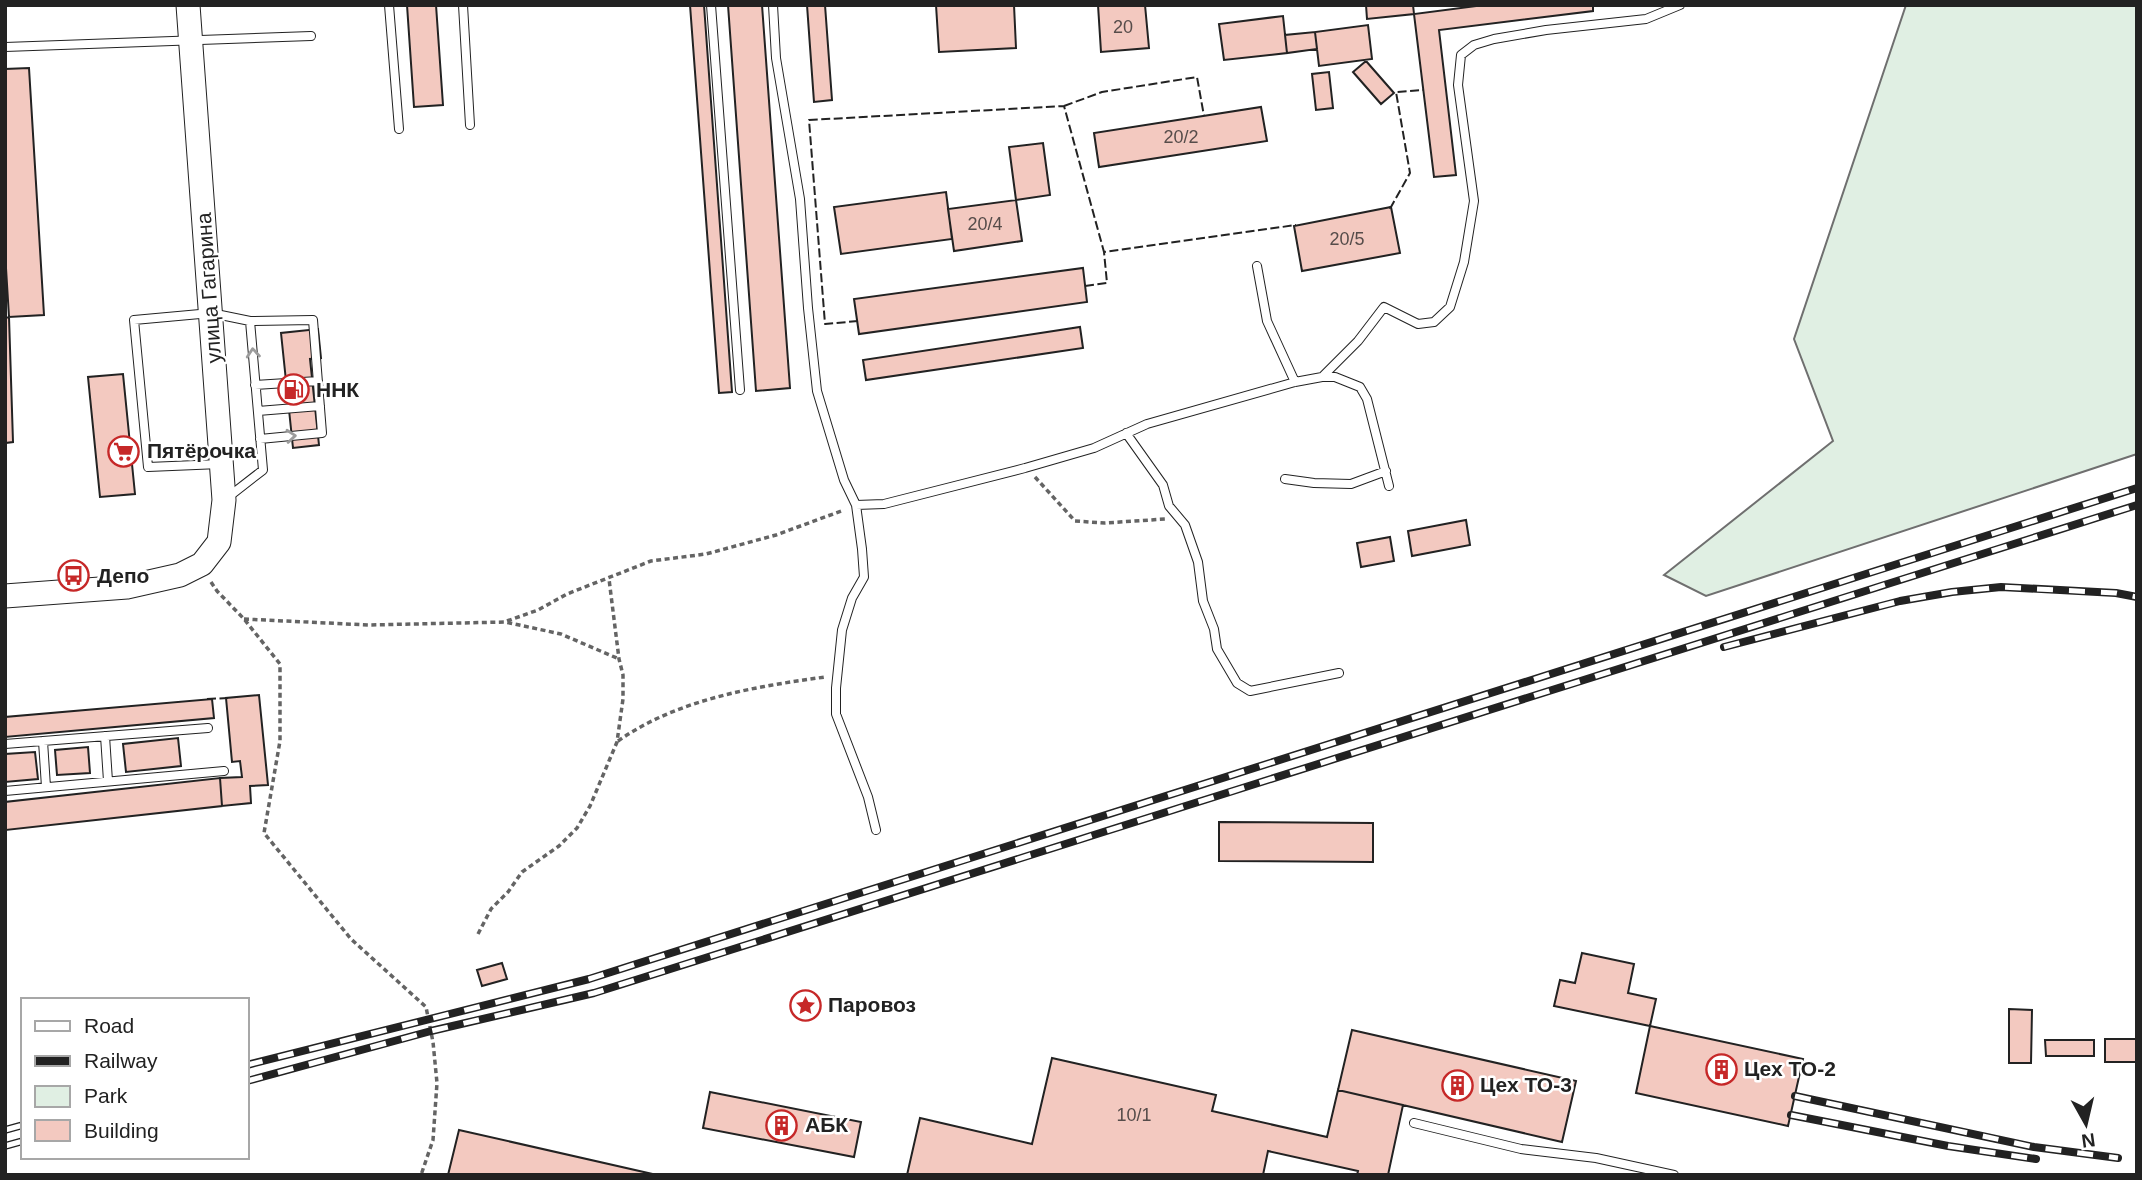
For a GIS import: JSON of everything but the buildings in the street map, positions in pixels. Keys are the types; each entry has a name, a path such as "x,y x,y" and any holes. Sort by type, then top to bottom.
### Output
{"main road":[{"name":"улица Гагарина","path":"188,5 224,500 219,542 202,564"},
{"path":"5,596 127,587 180,575 202,564"}],"lane":[{"path":"389,5 399,129"},
{"path":"463,5 470,125"},
{"path":"711,5 740,390"},
{"path":"773,5 776,58 800,198 817,391 844,480 856,506 862,549 864,577 852,598 842,630 836,714 868,797 876,830"},
{"path":"1322,377 1358,341 1384,307 1419,324 1434,322 1450,307 1464,262 1474,201 1458,85 1461,55 1474,45 1494,39 1546,30 1646,19 1680,5"},
{"path":"5,47 312,36"},
{"path":"1257,266 1267,321 1295,382"},
{"path":"222,464 148,467 134,320 211,313 250,321 313,320 323,433 260,439"},
{"path":"224,500 262,470 250,321"},
{"path":"856,506 884,504 1026,468 1094,448 1147,424 1295,382 1322,377 1335,377 1360,387 1367,398 1388,486"},
{"path":"255,385 318,381"},
{"path":"258,411 320,406"},
{"path":"1126,433 1163,485 1169,506 1185,525 1192,539 1203,601 1214,629 1217,649 1237,683 1250,691 1339,673"},
{"path":"1285,479 1351,484 1386,471"},
{"path":"5,744 208,728"},
{"path":"105,736 108,782"},
{"path":"43,741 46,788"},
{"path":"5,792 224,771"},
{"path":"1414,1123 1521,1149 1597,1158 1674,1175"}],"path":[{"path":"1026,468 1075,522 1138,522 1177,516"},
{"path":"505,622 651,561 706,554 776,535 856,506"},
{"path":"202,564 217,591 244,619 280,664 280,741 264,833 351,939 426,1007 437,1083 433,1140 421,1175"},
{"path":"478,934 491,909 508,892 522,872 559,846 577,828 590,806 617,742 623,699 623,675 609,579"},
{"path":"244,619 368,625 505,622 561,634 619,659"},
{"path":"617,742 642,724 727,693 838,675"}],"green space":[{"path":"1906,5 2137,5 2137,454 1706,596 1664,575 1833,441 1794,339"}],"railway":[{"path":"248,1065 589,979 2137,488"},
{"path":"248,1081 431,1031 594,993 2137,505"},
{"path":"1724,647 1900,601 1952,592 2001,587 2116,593 2137,597"},
{"path":"1795,1096 2034,1147 2118,1158"},
{"path":"1791,1115 1948,1146 2036,1159"},
{"path":"5,1130 21,1126"},
{"path":"5,1146 21,1142"}],"fence":[{"path":"1064,106 1102,92 1197,77 1204,116"},
{"path":"1389,208 1410,173 1396,92 1423,90"},
{"path":"858,321 825,324 809,120 1064,106 1104,252 1296,225"},
{"path":"1085,286 1107,283 1104,252"},
{"path":"207,699 228,698"}],"place":[{"name":"ННК","path":"293,390"},
{"name":"Пятёрочка","path":"124,451"},
{"name":"Депо","path":"74,576"},
{"name":"Паровоз","path":"805,1005"},
{"name":"Цех ТО-2","path":"1721,1069"},
{"name":"Цех ТО-3","path":"1457,1085"},
{"name":"АБК","path":"782,1125"}]}
